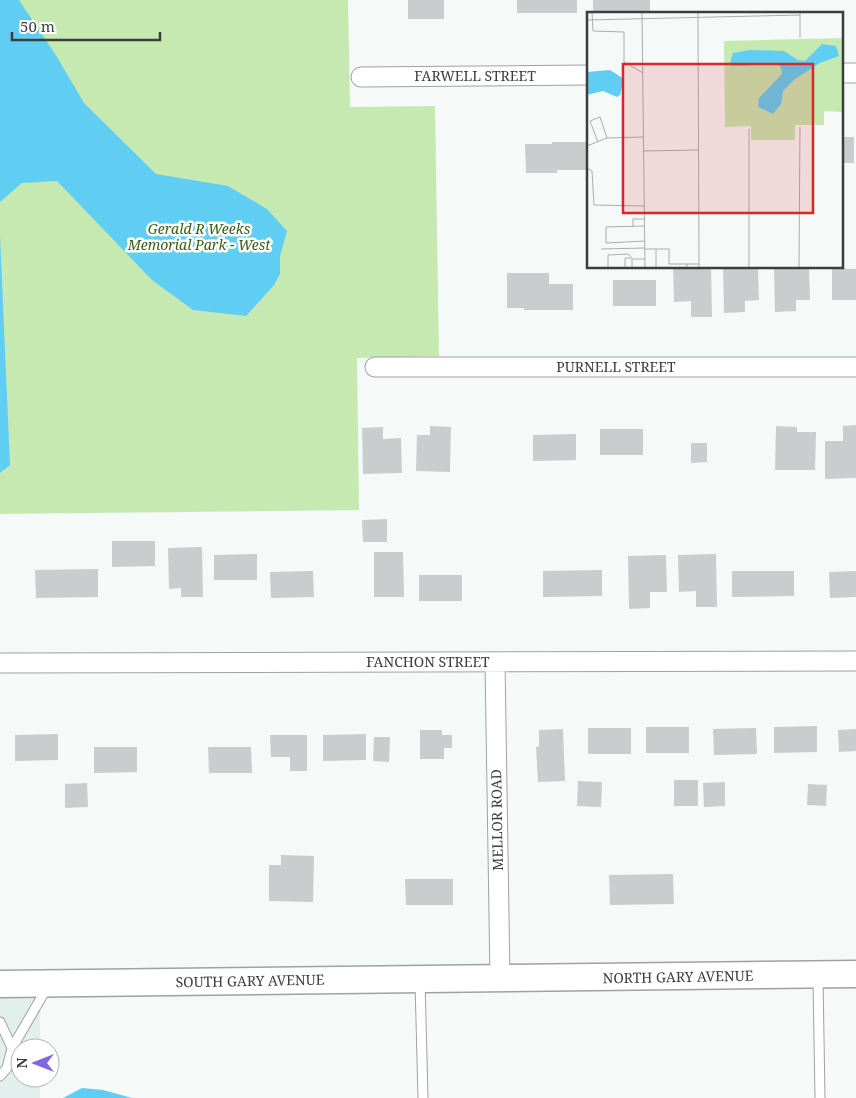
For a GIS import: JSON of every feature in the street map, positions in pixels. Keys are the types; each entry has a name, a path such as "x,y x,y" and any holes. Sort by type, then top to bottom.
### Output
{"main road":[{"name":"NORTH GARY AVENUE","path":"500,978 856,974"},
{"name":"SOUTH GARY AVENUE","path":"0,984 500,978"}],"street":[{"name":"FARWELL STREET","path":"361,77 587,75"},
{"name":"PURNELL STREET","path":"375,367 856,367"},
{"name":"FANCHON STREET","path":"0,663 856,661"},
{"name":"MELLOR ROAD","path":"495,662 500,978"}],"lane":[{"path":"818,975 820,1098"},
{"path":"420,978 423,1098"},
{"path":"18,1038 50,983"},
{"path":"0,1022 10,1044"},
{"path":"0,1076 7,1068 10,1056"}],"shaded area":[{"path":"0,988 40,988 40,1038 10,1038 10,1088 40,1088 40,1098 0,1098"}],"green space":[{"name":"Gerald R Weeks Memorial Park - West","path":"0,0 348,0 350,107 435,106 439,356 357,358 359,510 0,514"}],"water":[{"path":"0,0 19,0 57,57 84,103 156,174 228,186 267,209 287,231 280,256 280,274 274,285 246,316 193,310 152,280 57,181 22,183 0,202"},
{"path":"0,235 10,465 0,473"},
{"path":"82,1088 103,1090 132,1098 63,1098"}],"building":[{"path":"408,0 444,0 444,19 408,19"},
{"path":"517,0 577,0 577,13 517,13"},
{"path":"593,0 650,0 650,12 593,12"},
{"path":"844,137 854,137 854,163 844,163"},
{"path":"552,142 587,142 587,170 557,170 557,173 526,173 525,144 552,144"},
{"path":"673,269 711,269 712,317 691,317 691,301 674,302"},
{"path":"723,269 758,269 759,300 745,301 745,312 724,313"},
{"path":"774,269 809,269 810,300 796,300 796,311 775,312"},
{"path":"832,269 856,269 856,300 832,300"},
{"path":"507,273 549,273 549,284 573,284 573,310 507,308"},
{"path":"613,280 656,280 656,306 613,306"},
{"path":"856,425 856,478 825,479 825,441 843,441 843,426"},
{"path":"430,426 451,427 450,472 416,471 417,435 430,435"},
{"path":"776,426 797,427 797,432 816,432 815,470 775,470"},
{"path":"383,427 383,439 401,438 402,473 363,474 362,428"},
{"path":"600,429 643,429 643,455 600,455"},
{"path":"576,434 576,460 533,461 533,435"},
{"path":"691,443 707,443 707,462 691,463"},
{"path":"387,519 387,542 363,542 362,520"},
{"path":"112,541 155,541 155,566 112,567"},
{"path":"202,547 203,597 181,597 181,588 169,589 168,548"},
{"path":"374,552 403,552 404,597 374,597"},
{"path":"257,554 257,580 214,580 214,555"},
{"path":"716,554 717,607 696,607 696,591 679,592 678,555"},
{"path":"666,555 667,592 650,592 650,608 629,609 628,556"},
{"path":"98,569 98,597 36,598 35,570"},
{"path":"602,570 602,596 543,597 543,571"},
{"path":"313,571 314,597 271,598 270,572"},
{"path":"732,571 794,571 794,596 732,597"},
{"path":"856,571 856,597 830,598 829,572"},
{"path":"419,575 462,575 462,601 419,601"},
{"path":"817,726 817,752 774,753 774,727"},
{"path":"646,727 689,727 689,753 646,753"},
{"path":"588,728 631,728 631,754 588,754"},
{"path":"756,728 757,754 714,755 713,729"},
{"path":"563,729 565,781 538,782 536,747 539,746 539,730"},
{"path":"856,729 856,751 839,752 838,730"},
{"path":"420,730 442,730 442,735 452,735 452,748 444,748 444,759 420,759"},
{"path":"58,734 58,760 15,761 15,735"},
{"path":"366,734 366,760 323,761 323,735"},
{"path":"270,735 307,735 307,771 290,771 290,757 271,757"},
{"path":"374,737 390,737 389,762 373,761"},
{"path":"94,747 137,747 137,772 94,773"},
{"path":"208,747 251,747 252,773 209,773"},
{"path":"674,780 698,780 698,806 674,806"},
{"path":"578,781 602,782 601,807 577,806"},
{"path":"725,782 725,806 704,807 703,783"},
{"path":"87,783 88,807 65,808 65,784"},
{"path":"808,784 827,785 826,806 807,805"},
{"path":"281,855 314,856 313,902 269,901 269,865 281,865"},
{"path":"673,874 674,904 610,905 609,875"},
{"path":"405,879 453,879 453,905 406,905"}]}
